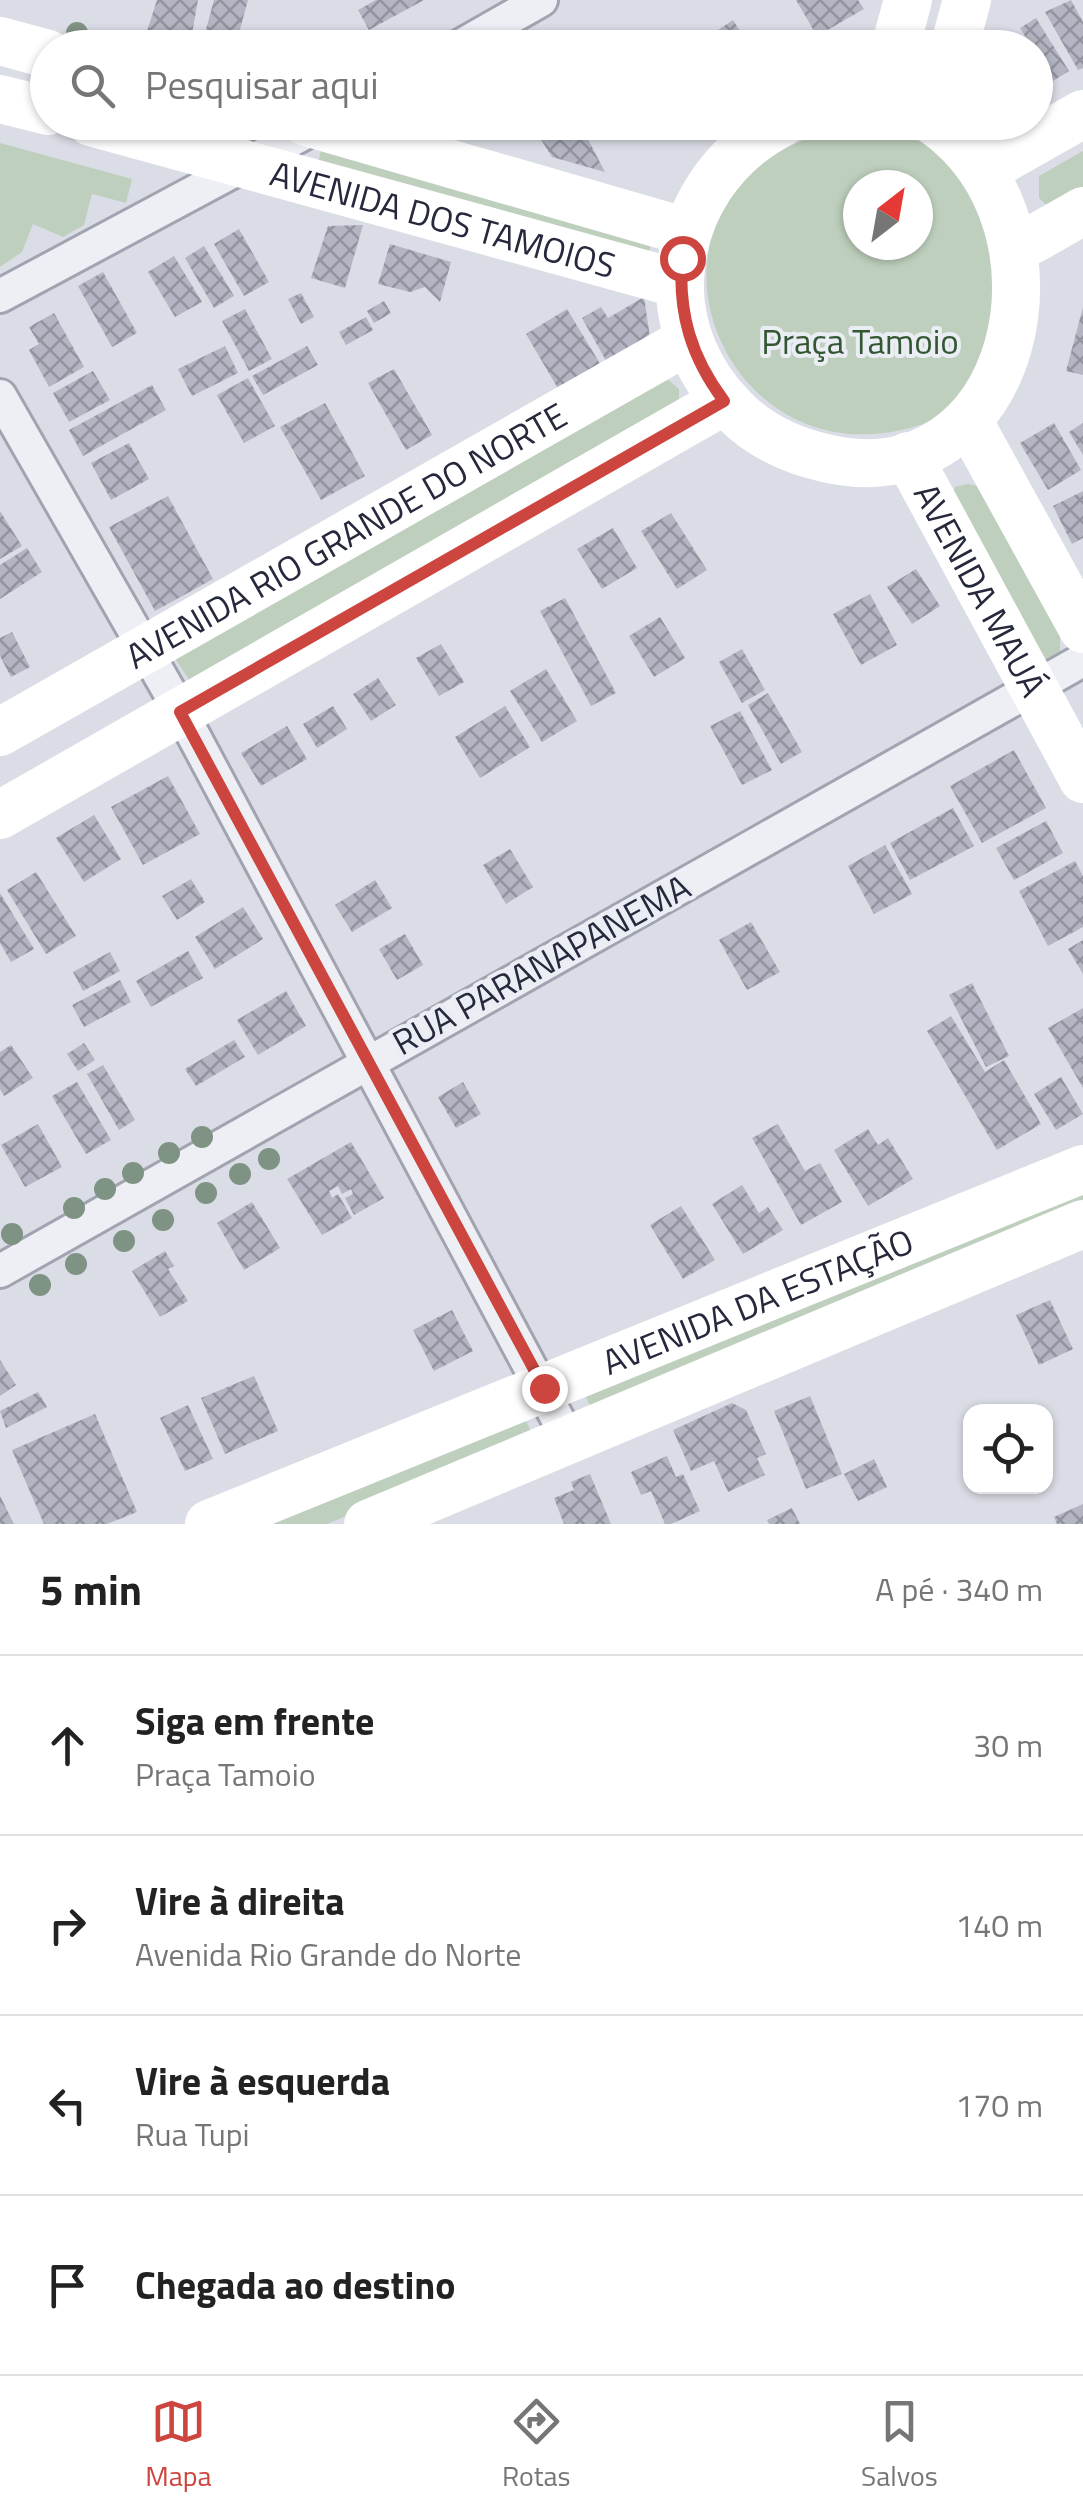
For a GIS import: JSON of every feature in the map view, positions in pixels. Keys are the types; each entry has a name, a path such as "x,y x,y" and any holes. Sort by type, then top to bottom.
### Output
{"street":[{"path":"488,30 541,0"},
{"path":"900,30 908,0"},
{"path":"959,30 968,0"},
{"path":"0,41 30,49"},
{"path":"0,99 30,106"},
{"path":"1053,131 1083,114"},
{"name":"AVENIDA DOS TAMOIOS","path":"161,140 680,284"},
{"path":"0,296 290,140"},
{"name":"AVENIDA DOS TAMOIOS","path":"372,140 687,232"},
{"path":"753,140 728,161 704,194 687,232 680,284 689,340 724,401 762,434 808,454 858,462 908,456 970,424 999,395 1021,361 1034,322 1038,281 1023,213 993,165 959,140"},
{"path":"993,165 1037,140"},
{"path":"1032,240 1083,212"},
{"name":"AVENIDA RIO GRANDE DO NORTE","path":"0,732 689,340"},
{"path":"0,396 180,712 570,1442"},
{"name":"AVENIDA RIO GRANDE DO NORTE","path":"0,815 724,401"},
{"name":"AVENIDA MAUÁ","path":"970,424 1083,630"},
{"name":"AVENIDA MAUÁ","path":"908,456 1083,779"},
{"name":"RUA PARANAPANEMA","path":"0,1271 1083,660"},
{"name":"AVENIDA DA ESTAÇÃO","path":"209,1524 1083,1169"},
{"name":"AVENIDA DA ESTAÇÃO","path":"368,1524 1083,1224"}],"green space":[{"name":"Praça Tamoio","path":"804,140 916,140 932,146 993,203 1009,327 970,385 945,413 929,422 872,434 819,428 775,407 740,373 717,332 707,285 711,238 732,194 771,157"},
{"path":"0,143 132,179 126,203 92,194 84,225 63,237 33,224 22,252 0,267"},
{"path":"321,149 651,244 647,262 317,169"},
{"path":"1083,151 1083,196 1048,207 1039,198 1039,176"},
{"path":"665,377 679,389 679,402 190,681 172,654"},
{"path":"978,486 986,497 1060,636 1060,655 1052,662 1040,662 950,501 955,487"},
{"path":"1083,1185 1083,1210 594,1414 584,1393"},
{"path":"524,1416 534,1439 327,1524 260,1524"}],"building":[{"path":"157,0 198,0 193,30 147,30"},
{"path":"214,0 248,0 240,30 206,30"},
{"path":"376,0 424,0 369,30 358,10"},
{"path":"796,0 858,0 864,9 827,30 814,30"},
{"path":"1071,0 1083,22 1083,68 1078,70 1045,12"},
{"path":"1036,18 1043,30 1021,30"},
{"path":"733,20 739,30 718,30"},
{"path":"1053,45 1069,71 1053,81"},
{"path":"541,140 588,140 605,172 552,157"},
{"path":"363,225 345,288 311,278 328,226"},
{"path":"239,229 269,282 244,296 214,244"},
{"path":"390,244 451,262 440,302 425,287 410,292 378,284"},
{"path":"204,246 234,296 214,308 185,258"},
{"path":"174,256 202,302 175,317 148,272"},
{"path":"103,272 137,333 112,347 78,286"},
{"path":"301,293 314,317 301,324 288,299"},
{"path":"644,297 651,344 609,366 582,318 601,307 608,318"},
{"path":"384,301 391,313 374,323 367,311"},
{"path":"1083,307 1083,375 1066,371"},
{"path":"245,309 272,359 249,371 222,321"},
{"path":"567,309 602,367 560,392 526,334"},
{"path":"54,313 84,367 49,387 29,350 39,344 29,327"},
{"path":"366,317 373,330 346,345 339,332"},
{"path":"225,346 238,373 192,396 178,369"},
{"path":"307,346 318,365 263,395 252,376"},
{"path":"394,369 432,435 406,450 368,383"},
{"path":"93,371 110,400 69,422 53,393"},
{"path":"248,378 275,426 244,443 217,395"},
{"path":"152,385 166,410 83,456 69,430"},
{"path":"325,403 365,476 321,500 280,427"},
{"path":"1054,423 1081,470 1048,490 1020,443"},
{"path":"1083,423 1083,455 1069,432"},
{"path":"129,443 149,479 111,500 91,463"},
{"path":"1083,491 1083,538 1072,544 1053,506"},
{"path":"168,496 213,579 155,611 109,527"},
{"path":"0,511 22,546 0,559"},
{"path":"671,513 707,570 677,589 641,531"},
{"path":"613,528 637,568 602,589 577,549"},
{"path":"27,548 42,572 0,599 0,565"},
{"path":"916,569 940,606 912,624 887,587"},
{"path":"870,594 897,645 861,665 833,614"},
{"path":"565,598 616,693 591,706 540,611"},
{"path":"660,617 685,658 654,677 629,636"},
{"path":"12,632 30,667 11,677 0,656 0,638"},
{"path":"441,644 464,682 439,696 416,658"},
{"path":"742,649 765,690 742,703 719,662"},
{"path":"546,669 577,721 542,742 510,691"},
{"path":"378,678 396,705 371,721 353,694"},
{"path":"768,693 802,752 781,764 748,705"},
{"path":"333,706 347,729 317,748 303,724"},
{"path":"505,706 530,747 480,778 455,737"},
{"path":"740,711 772,770 742,785 710,726"},
{"path":"287,726 307,759 261,786 241,753"},
{"path":"1014,750 1046,808 982,843 950,786"},
{"path":"168,776 200,834 143,865 111,807"},
{"path":"953,808 974,846 910,880 890,843"},
{"path":"94,815 121,859 84,882 56,838"},
{"path":"1046,821 1063,853 1014,880 996,848"},
{"path":"885,845 912,894 874,914 848,866"},
{"path":"510,849 533,887 506,904 483,865"},
{"path":"1075,861 1083,876 1083,927 1048,946 1019,891"},
{"path":"36,872 76,936 46,954 7,890"},
{"path":"191,879 205,902 177,920 162,896"},
{"path":"375,880 392,908 352,932 335,905"},
{"path":"0,893 34,949 11,962 0,943"},
{"path":"243,907 263,939 215,969 195,937"},
{"path":"751,922 780,972 747,990 719,940"},
{"path":"405,934 423,965 397,980 379,949"},
{"path":"1083,940 1083,974 1068,949"},
{"path":"188,951 203,978 151,1007 136,981"},
{"path":"110,952 120,971 83,991 73,972"},
{"path":"120,980 131,1002 84,1027 72,1005"},
{"path":"972,983 1009,1056 986,1067 949,995"},
{"path":"286,991 306,1026 258,1055 237,1020"},
{"path":"1083,1008 1083,1088 1048,1028"},
{"path":"951,1016 985,1072 1004,1060 1041,1124 997,1150 927,1031"},
{"path":"234,1040 245,1057 196,1086 185,1069"},
{"path":"84,1043 95,1060 78,1071 67,1054"},
{"path":"11,1045 33,1078 4,1096 0,1089 0,1052"},
{"path":"103,1065 135,1120 119,1130 87,1074"},
{"path":"1061,1077 1083,1114 1056,1130 1034,1094"},
{"path":"77,1082 111,1140 86,1154 52,1096"},
{"path":"463,1082 481,1114 456,1128 438,1097"},
{"path":"38,1124 62,1167 25,1187 1,1145"},
{"path":"778,1124 805,1171 820,1163 842,1202 801,1225 752,1138"},
{"path":"868,1129 878,1145 888,1138 913,1179 868,1206 834,1150"},
{"path":"351,1142 384,1198 354,1215 345,1198 353,1194 351,1189 342,1194 338,1186 329,1191 332,1198 338,1194 352,1218 322,1235 287,1179"},
{"path":"742,1185 759,1213 768,1207 783,1230 743,1254 712,1204"},
{"path":"252,1202 280,1248 244,1270 217,1223"},
{"path":"681,1206 715,1260 683,1279 650,1225"},
{"path":"165,1251 174,1266 168,1269 188,1301 160,1317 132,1271"},
{"path":"1050,1300 1073,1349 1039,1365 1016,1315"},
{"path":"452,1310 473,1351 434,1371 413,1330"},
{"path":"0,1360 16,1385 0,1396"},
{"path":"254,1376 278,1431 225,1454 201,1398"},
{"path":"38,1392 47,1407 6,1428 0,1411"},
{"path":"810,1396 842,1474 806,1489 774,1411"},
{"path":"732,1403 746,1410 766,1454 757,1458 765,1475 728,1492 714,1461 691,1471 673,1430"},
{"path":"188,1405 213,1459 185,1471 160,1418"},
{"path":"95,1414 137,1512 107,1524 44,1524 12,1450"},
{"path":"667,1456 676,1477 683,1474 700,1511 671,1524 665,1524 651,1491 641,1495 631,1472"},
{"path":"874,1459 887,1487 858,1501 844,1474"},
{"path":"590,1474 611,1524 564,1524 554,1498 574,1490 571,1482"},
{"path":"0,1496 14,1524 0,1524"},
{"path":"1083,1504 1083,1524 1057,1524 1054,1517"},
{"path":"792,1508 800,1524 769,1524 767,1520"}],"route":[{"path":"544,1388 180,712 724,401 698,362 689,340 682,312 682,258"}]}
